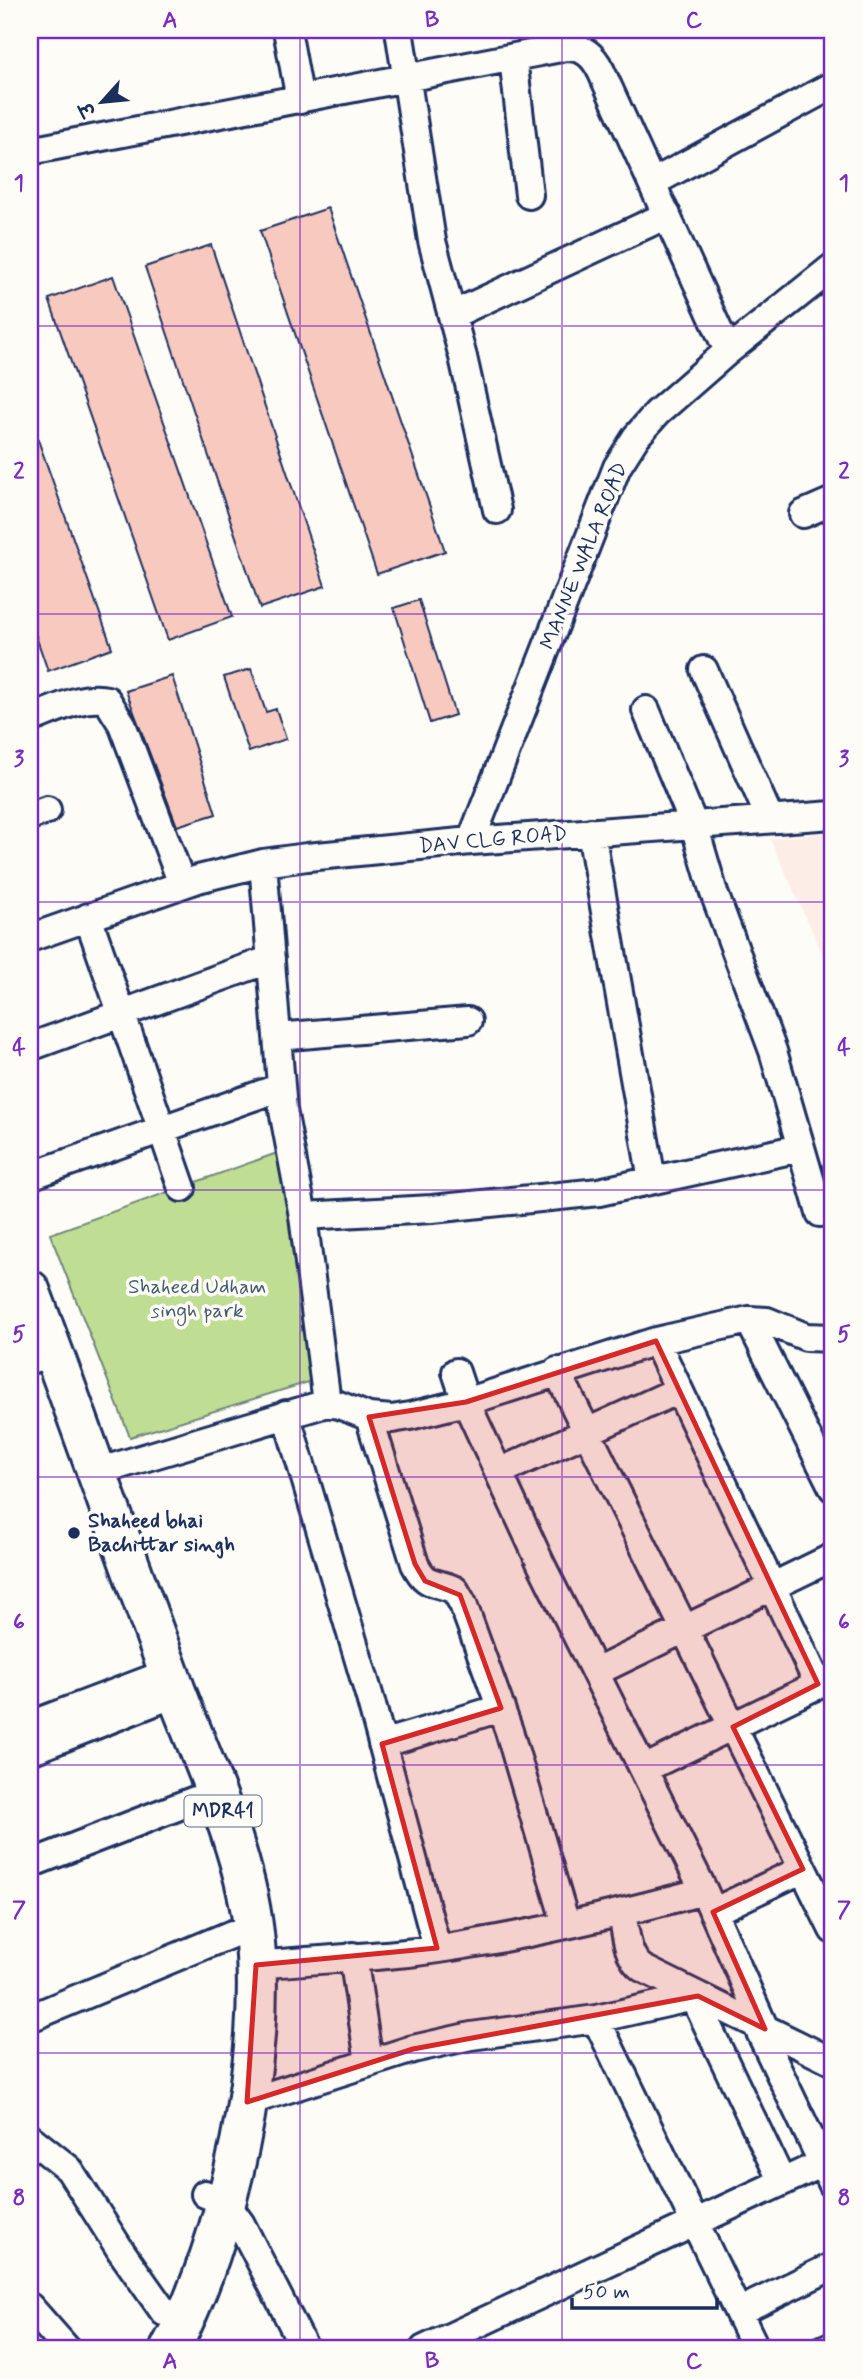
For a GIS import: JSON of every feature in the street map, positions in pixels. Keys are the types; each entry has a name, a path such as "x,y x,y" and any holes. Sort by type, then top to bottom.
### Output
{"highway":[{"name":"MDR41","path":"30,1290 97,1472 164,1686 195,1800 211,1843 232,1934 234,2025 215,2198 196,2291 170,2349"},
{"name":"MDR41","path":"31,1356 164,1686 232,1836 254,1931 256,2026 247,2102 215,2198 193,2234 164,2312 144,2349"}],"street":[{"path":"287,30 300,100"},
{"path":"400,30 432,241 497,510"},
{"path":"31,146 300,100 566,47 578,47 587,52 601,71 728,351"},
{"path":"513,58 529,195"},
{"path":"652,183 833,85"},
{"path":"452,315 667,215"},
{"name":"MANNE WALA ROAD","path":"471,841 617,467 635,437 657,413 728,351 833,267"},
{"path":"803,514 833,501"},
{"path":"704,670 770,819"},
{"path":"30,719 96,697 107,700 122,724 182,884"},
{"path":"646,710 694,825 714,893 773,1051 820,1213"},
{"name":"DAV CLG ROAD","path":"30,938 156,892 263,863 471,841 833,815"},
{"path":"591,832 652,1180"},
{"path":"263,863 281,1087 288,1142 303,1216 327,1404"},
{"path":"88,917 182,1188"},
{"path":"30,1046 271,959"},
{"path":"277,1037 468,1021"},
{"path":"30,1176 281,1087"},
{"path":"303,1216 432,1209 599,1192 800,1148"},
{"path":"97,1472 327,1404 339,1405 369,1417 393,1419 466,1402 656,1340 749,1320 767,1321 806,1337 833,1338"},
{"path":"749,1320 833,1488"},
{"path":"645,1769 826,1681 772,1587 656,1340"},
{"path":"557,1371 833,1930"},
{"path":"424,2349 782,2182 828,2174 761,2026 709,1901 541,1564 466,1402 456,1372"},
{"path":"499,1472 679,1390"},
{"path":"286,1414 382,1745 437,1948"},
{"path":"369,1417 415,1564 425,1581 450,1588 460,1595 501,1708 566,1924"},
{"path":"596,1672 833,1557"},
{"path":"30,1726 164,1686"},
{"path":"30,1751 164,1686"},
{"path":"382,1745 501,1708"},
{"path":"30,1864 195,1800"},
{"path":"256,1965 437,1948 622,1913 709,1901 803,1869"},
{"path":"622,1913 629,1950 636,1964 833,2063"},
{"path":"31,2013 232,1934"},
{"path":"353,1956 369,2062"},
{"path":"247,2102 369,2062 471,2036 596,2019 696,1996"},
{"path":"696,1996 782,2182"},
{"path":"596,2019 755,2349"},
{"path":"32,2143 69,2169 164,2312"},
{"path":"215,2198 253,2244 305,2349"},
{"path":"738,2312 833,2266"},
{"path":"30,2307 67,2349"},
{"path":"824,2349 833,2345"}],"highlighted area":[{"path":"656,1341 818,1684 733,1727 803,1869 713,1912 765,2029 698,1996 413,2049 247,2102 256,1965 437,1948 382,1744 501,1708 460,1595 425,1581 415,1564 369,1417 466,1402"}],"shaded area":[{"path":"833,832 833,977 770,839"}],"green space":[{"name":"Shaheed Udham singh park","path":"297,1146 315,1380 130,1437 50,1234"}],"building":[{"path":"328,208 445,551 377,574 260,231"},
{"path":"211,245 325,586 260,608 145,267"},
{"path":"113,276 232,617 168,640 49,299"},
{"path":"30,423 112,648 48,671 30,619"},
{"path":"419,600 455,715 430,723 394,608"},
{"path":"251,669 266,712 276,709 286,739 249,752 224,677"},
{"path":"172,676 216,814 177,826 126,691"}],"place":[{"name":"Shaheed bhai Bachittar singh","path":"74,1533"}]}
